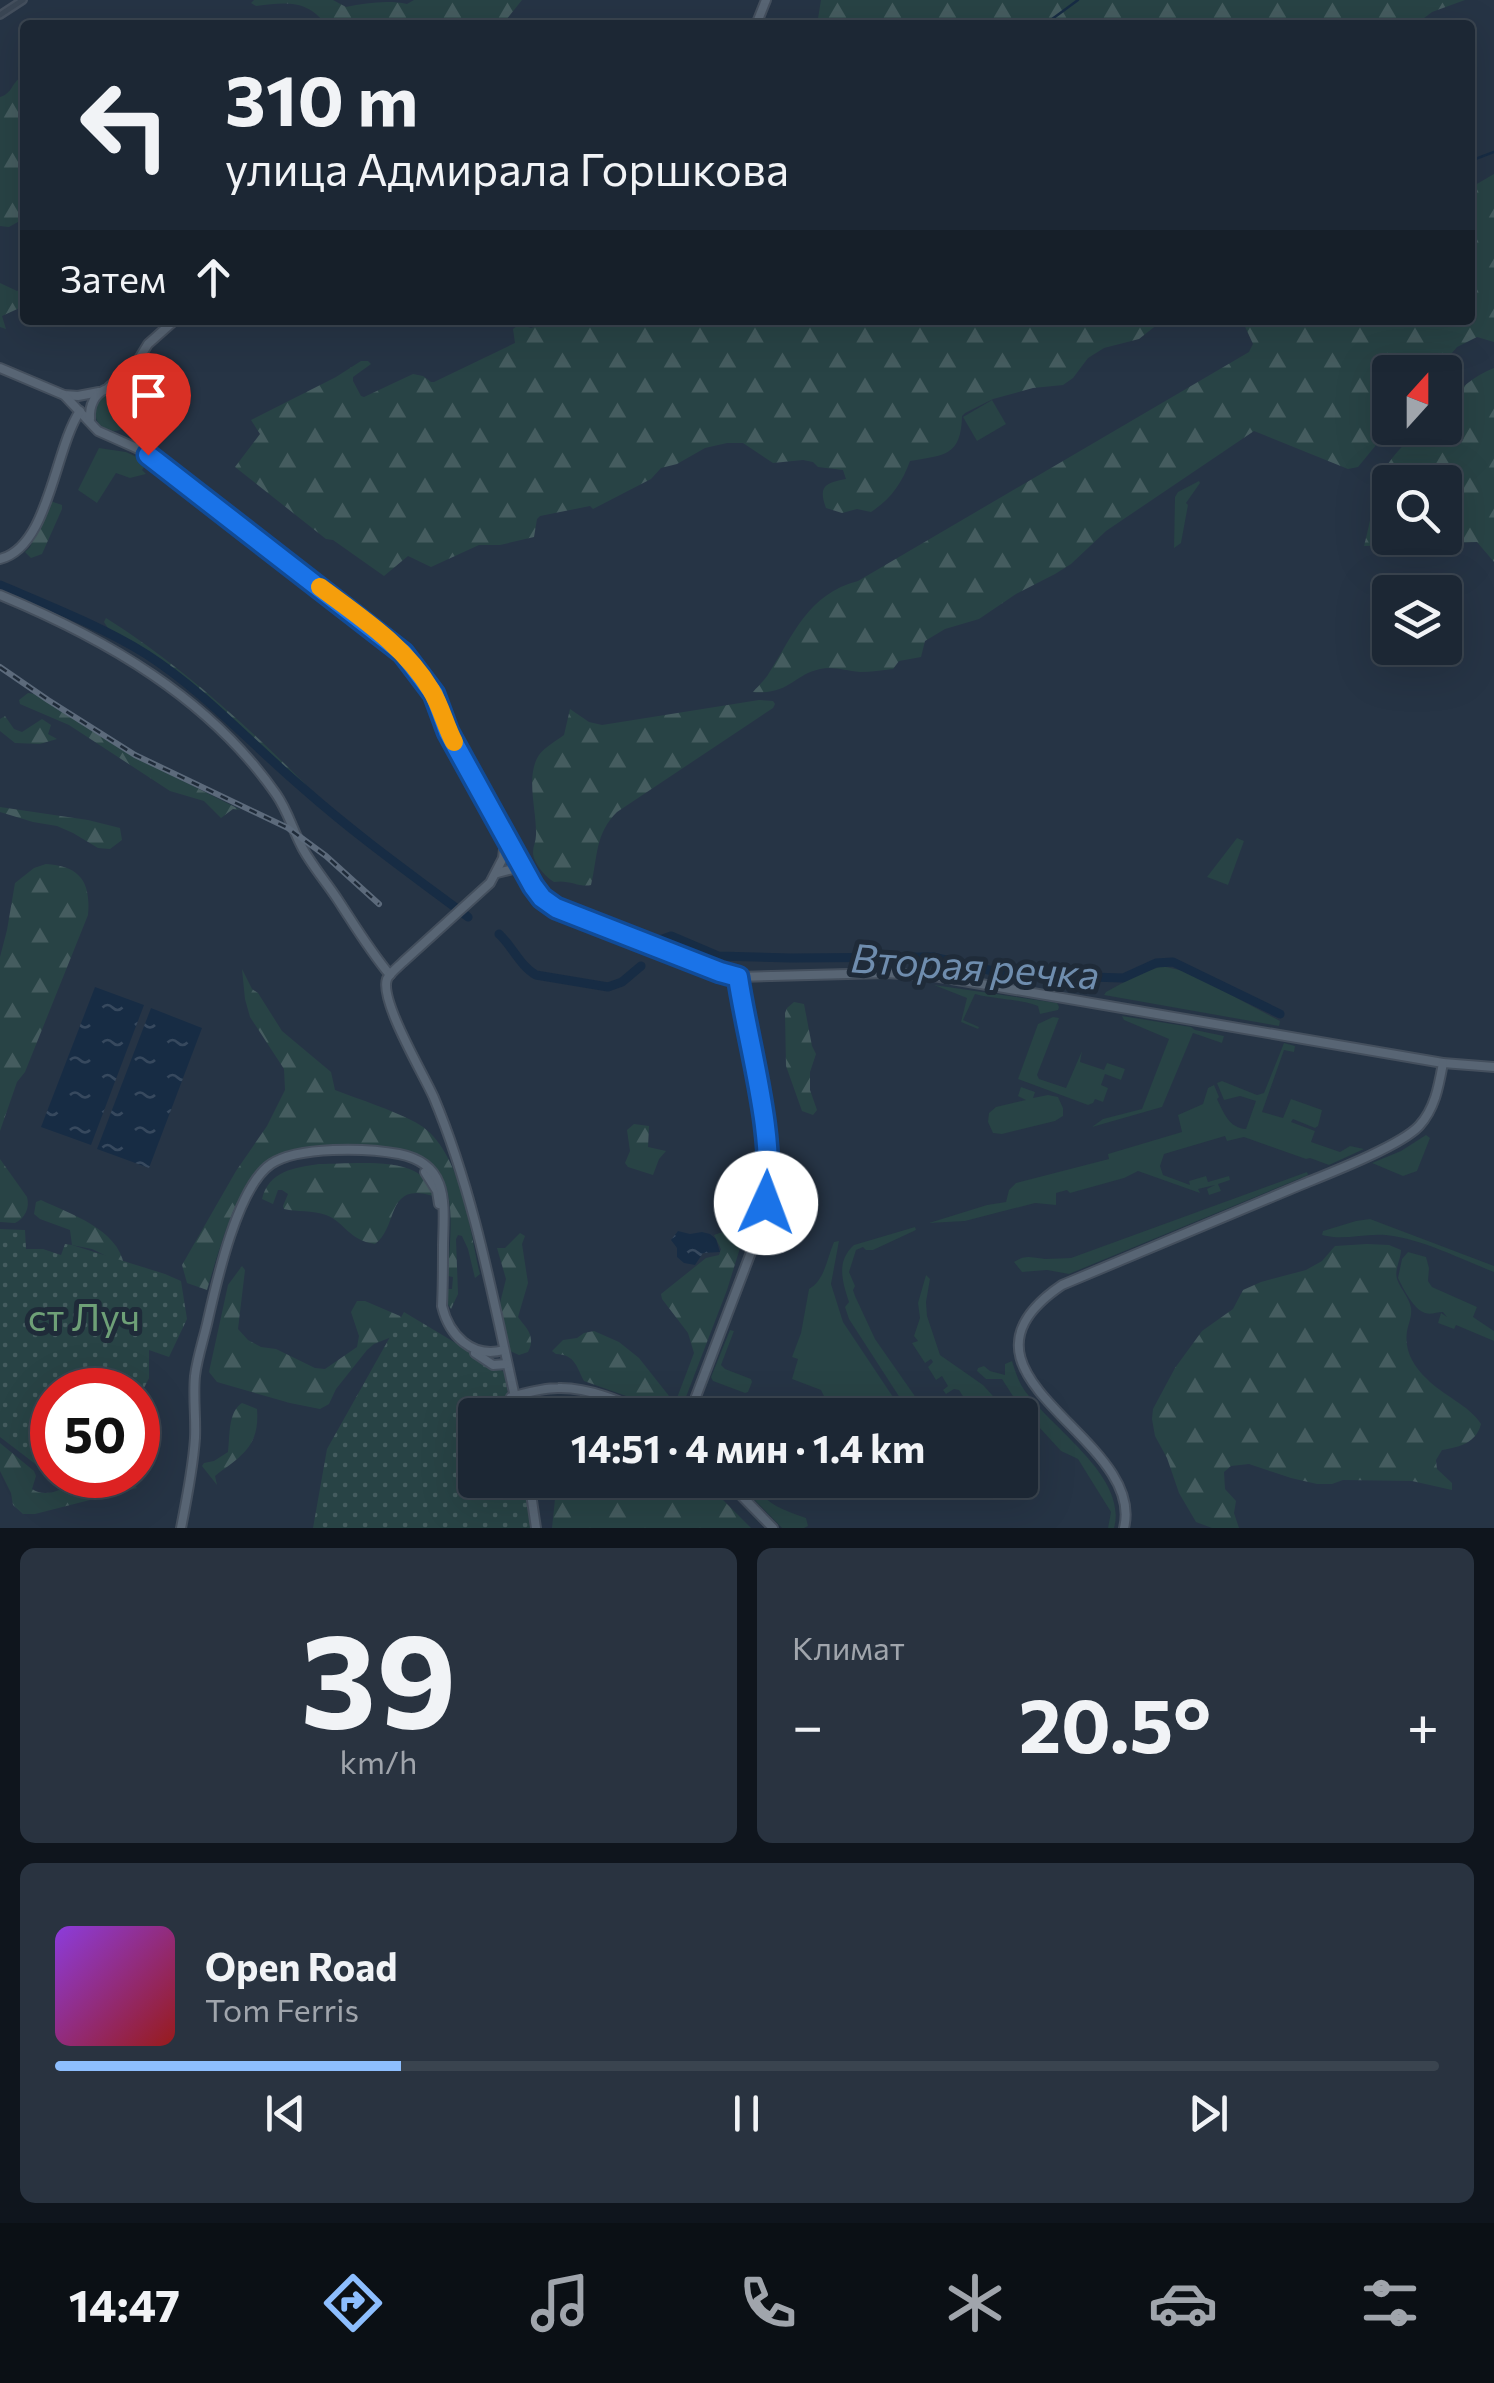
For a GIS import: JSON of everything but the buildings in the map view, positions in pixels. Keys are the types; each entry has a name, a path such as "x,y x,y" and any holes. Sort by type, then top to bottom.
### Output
{"main road":[{"path":"64,395 109,388 134,368 148,344 169,325"},
{"path":"0,368 64,395 102,434 143,451 403,653 434,694 448,732 528,875 542,898 556,908 738,977 886,973 934,976 1443,1063 1494,1067"},
{"path":"134,368 139,442 143,451"},
{"path":"109,388 122,389 136,400"},
{"path":"92,423 90,405 99,392"},
{"path":"0,559 15,554 31,536 80,411"},
{"path":"116,437 129,432 137,422"},
{"path":"0,595 115,650 211,720 274,790 302,847 389,974"},
{"path":"505,836 497,873 389,974 382,985 383,1000 429,1095 454,1159 512,1396 556,1388 608,1398"},
{"path":"497,873 513,869 528,875"},
{"path":"695,1398 761,1226 768,1194 766,1137 738,977"},
{"path":"1124,1528 1127,1512 1118,1484 1026,1374 1019,1344 1029,1313 1062,1285 1319,1178 1404,1137 1419,1126 1431,1108 1443,1063"},
{"path":"182,1528 193,1460 196,1372 220,1269 252,1186 274,1162 300,1152 360,1151 398,1154 418,1160 432,1171 444,1200 443,1310 456,1334 476,1350 492,1354 502,1351"},
{"path":"182,1528 196,1458 197,1373 224,1268 253,1192 261,1178 278,1164 306,1156 359,1155 396,1158 428,1175 439,1203 441,1316 454,1336 488,1362 505,1365"},
{"path":"534,1498 538,1528"},
{"path":"744,1498 773,1528"}],"street":[{"path":"0,16 23,0"}],"green space":[{"path":"333,0 346,7 377,2 407,4 414,0 522,0 506,20 322,20 304,7 251,3"},
{"path":"821,0 1465,0 1422,20 818,20"},
{"path":"20,79 20,221 9,227 0,226 0,97"},
{"path":"1494,174 1494,342 1477,337 1450,355 1372,355 1372,445 1376,445 1358,467 1348,469 1254,431 1106,531 1071,564 979,619 945,629 925,641 921,657 899,661 893,669 820,669 775,691 753,692 804,617 827,595 858,581 1249,352 1253,344 1244,325 1475,325 1475,185"},
{"path":"0,283 20,289 20,308 2,316 6,329 0,327"},
{"path":"519,325 1157,325 1139,339 1104,348 1088,358 1063,385 993,399 965,413 954,446 942,455 910,461 895,490 871,512 857,509 842,513 826,508 823,490 828,484 846,479 843,470 818,467 803,460 773,463 743,443 727,443 705,448 661,468 651,479 593,509 590,506 540,516 534,537 500,545 479,545 431,567 408,556 384,576 326,539 235,467 260,434 251,420 361,361 371,364 353,377 364,397 413,374 434,382 515,343 513,329"},
{"path":"1494,368 1494,562 1477,542 1462,543 1462,465 1387,465 1404,445 1462,445 1462,388"},
{"path":"114,393 127,399 133,412 127,425 114,431 101,425 95,412 101,399"},
{"path":"992,400 1006,424 977,441 963,417"},
{"path":"99,448 126,452 148,462 142,470 146,474 130,478 116,473 97,503 78,490"},
{"path":"1199,481 1186,503 1181,543 1174,548 1175,497"},
{"path":"50,501 62,505 62,509 42,554 31,558 25,552"},
{"path":"1372,513 1372,546 1364,546"},
{"path":"106,618 218,702 319,798 191,686 108,628"},
{"path":"28,693 135,757 241,810 233,809 221,818 204,801 170,791 69,725 20,704 19,700"},
{"path":"759,700 775,704 617,812 601,837 591,885 554,882 540,868 533,855 533,773 539,755 564,735 570,709 589,722 602,725"},
{"path":"5,716 14,729 22,732 42,719 51,725 48,734 57,739 40,744 15,743 0,731 0,719"},
{"path":"0,807 120,828 122,840 110,849 98,848 57,826 0,812"},
{"path":"1237,838 1244,841 1228,885 1207,877"},
{"path":"46,864 67,868 81,878 87,893 88,915 0,1131 0,957 15,883"},
{"path":"1162,966 1188,972 1280,1021 1279,1026 1104,995 1137,975"},
{"path":"242,969 282,1031 331,1072 335,1090 415,1122 431,1133 443,1149 461,1189 480,1274 475,1278 468,1249 458,1235 458,1294 451,1309 447,1289 452,1289 453,1277 448,1276 451,1225 442,1177 423,1158 385,1147 316,1146 276,1156 263,1164 236,1205 207,1290 187,1283 182,1265 285,1090 284,1069 250,1017"},
{"path":"934,985 1057,1003 1059,1007 1040,1014 1038,1006 975,994 963,1020 978,1029 961,1022 967,998"},
{"path":"794,1002 804,1004 816,1054 810,1072 810,1090 817,1110 813,1115 802,1111 786,1066 785,1013"},
{"path":"1122,1016 1224,1036 1222,1043 1193,1033 1162,1107 1092,1127 1103,1119 1142,1109 1169,1039"},
{"path":"1059,1018 1037,1075 1039,1079 1066,1088 1082,1051 1080,1062 1104,1070 1107,1063 1125,1069 1121,1080 1105,1074 1101,1085 1108,1088 1103,1102 1095,1099 1088,1105 1018,1079 1038,1024"},
{"path":"1284,1043 1295,1046 1294,1052 1284,1050 1262,1112 1283,1118 1291,1099 1322,1110 1315,1128 1293,1119 1291,1122 1315,1131 1311,1142 1340,1152 1350,1146 1364,1149 1329,1165 1244,1137 1227,1141 1225,1136 1164,1154 1160,1166 1163,1175 1190,1185 1189,1181 1206,1176 1208,1182 1229,1176 1230,1180 1218,1184 1221,1191 1209,1195 1207,1189 1215,1185 1198,1189 1200,1193 1138,1171 1070,1193 1056,1193 1056,1205 1035,1203 965,1221 929,1223 1006,1202 1016,1183 1109,1159 1108,1154 1182,1132 1178,1115 1203,1104 1208,1088 1214,1085 1228,1119 1246,1129 1256,1101 1240,1096 1224,1100 1217,1083 1222,1081 1257,1095 1264,1093"},
{"path":"1021,1087 1035,1092 1033,1098 1058,1097 1063,1116 1002,1134 993,1133 989,1113 996,1107 1026,1100 1018,1096"},
{"path":"634,1124 649,1126 648,1147 666,1151 653,1175 625,1163 630,1151 627,1130"},
{"path":"1426,1135 1430,1138 1417,1171 1403,1176 1372,1163 1401,1151"},
{"path":"0,1159 27,1197 26,1212 15,1223 0,1222"},
{"path":"319,1164 404,1167 421,1176 433,1196 418,1193 400,1200 375,1244 359,1239 326,1215 284,1209 288,1194 282,1190 278,1190 273,1204 262,1199 276,1177 291,1169"},
{"path":"1307,1172 1308,1175 1069,1274 1047,1270 1022,1272 1014,1262 1026,1257 1071,1258"},
{"path":"41,1200 103,1232 120,1252 124,1265 92,1249 72,1245 70,1230 34,1214 36,1202"},
{"path":"1370,1219 1494,1266 1494,1272 1400,1237 1322,1235 1323,1231"},
{"path":"915,1227 916,1230 873,1250 856,1250 849,1272 855,1296 875,1339 916,1398 900,1398 849,1319 842,1272 848,1251 854,1245"},
{"name":"ст Луч","path":"0,1229 25,1230 26,1249 61,1255 65,1244 72,1245 181,1281 187,1319 169,1357 149,1350 149,1368 30,1368 30,1460 0,1437"},
{"path":"520,1233 525,1236 522,1244 528,1283 518,1317 531,1341 528,1352 519,1355 510,1351 499,1307 506,1279 497,1248 505,1248"},
{"path":"732,1233 740,1248 686,1398 677,1398 694,1353 688,1333 661,1294 706,1258 719,1255 721,1249 714,1235"},
{"path":"839,1241 831,1284 843,1322 894,1398 825,1398 821,1390 792,1379 798,1359 792,1357 809,1289 822,1274 834,1242"},
{"path":"1367,1244 1401,1250 1396,1276 1411,1308 1406,1338 1411,1357 1427,1379 1481,1424 1471,1440 1442,1450 1436,1460 1437,1469 1452,1483 1452,1490 1412,1481 1343,1480 1317,1484 1249,1464 1231,1466 1224,1472 1225,1489 1236,1501 1234,1513 1239,1528 1212,1528 1196,1522 1179,1493 1155,1436 1152,1419 1153,1409 1175,1368 1202,1331 1233,1309 1243,1290 1306,1270 1322,1261 1335,1246"},
{"path":"1408,1252 1426,1257 1432,1287 1477,1307 1473,1317 1494,1331 1494,1341 1456,1325 1454,1329 1438,1323 1441,1313 1447,1317 1443,1312 1427,1314 1416,1307 1398,1278 1402,1259"},
{"path":"242,1266 245,1270 238,1329 261,1347 276,1349 315,1368 325,1369 357,1347 359,1336 351,1312 357,1301 365,1301 402,1320 394,1336 367,1350 329,1404 320,1409 217,1382 209,1372 228,1285"},
{"path":"926,1275 930,1279 927,1316 940,1355 995,1398 964,1398 954,1389 946,1394 943,1390 948,1386 942,1376 936,1380 928,1367 931,1359 925,1363 912,1343 918,1341 914,1336 920,1318 918,1303"},
{"path":"404,1312 504,1372 509,1398 458,1398 458,1498 528,1498 534,1528 313,1528 327,1449"},
{"path":"730,1330 734,1331 721,1365 751,1379 745,1393 711,1377"},
{"path":"594,1331 619,1342 639,1358 669,1396 677,1398 632,1398 584,1381 571,1359 552,1351 563,1340"},
{"path":"1012,1361 1031,1398 1014,1398 1002,1379 986,1379 977,1371 984,1366 1005,1375 1005,1364"},
{"path":"242,1403 257,1409 255,1433 247,1449 215,1476 217,1485 202,1466 228,1452 232,1418"},
{"path":"1038,1406 1100,1474 1115,1510 1114,1528 1108,1528 1111,1512 1078,1459 1061,1451 1039,1427"},
{"path":"0,1443 30,1468 30,1498 98,1498 23,1514 13,1505 0,1471"},
{"path":"555,1498 721,1498 751,1528 552,1528"},
{"path":"753,1498 766,1498 806,1518 808,1526 782,1528"}],"water":[{"path":"95,987 144,1005 91,1145 41,1127"},
{"path":"151,1008 202,1028 149,1168 97,1149"},
{"path":"678,1231 710,1234 720,1252 703,1253 695,1265 684,1263 677,1257 671,1240"}],"waterway":[{"path":"1051,20 1078,0"},
{"path":"1475,159 1494,152"},
{"name":"Вторая речка","path":"0,585 112,635 168,669 324,806 468,917"},
{"name":"Вторая речка","path":"499,934 536,975 608,987 622,982 641,966"},
{"name":"Вторая речка","path":"660,940 671,936 718,956 933,957 993,971 1059,976 1123,978 1156,963 1173,962 1280,1014"}],"railway":[{"path":"0,667 135,755 288,828 379,904"}],"slow traffic":[{"path":"320,587 412,663 434,694 454,742"}],"route":[{"path":"148,455 403,653 434,694 448,732 542,898 556,908 738,977 766,1137 766,1203"}]}
